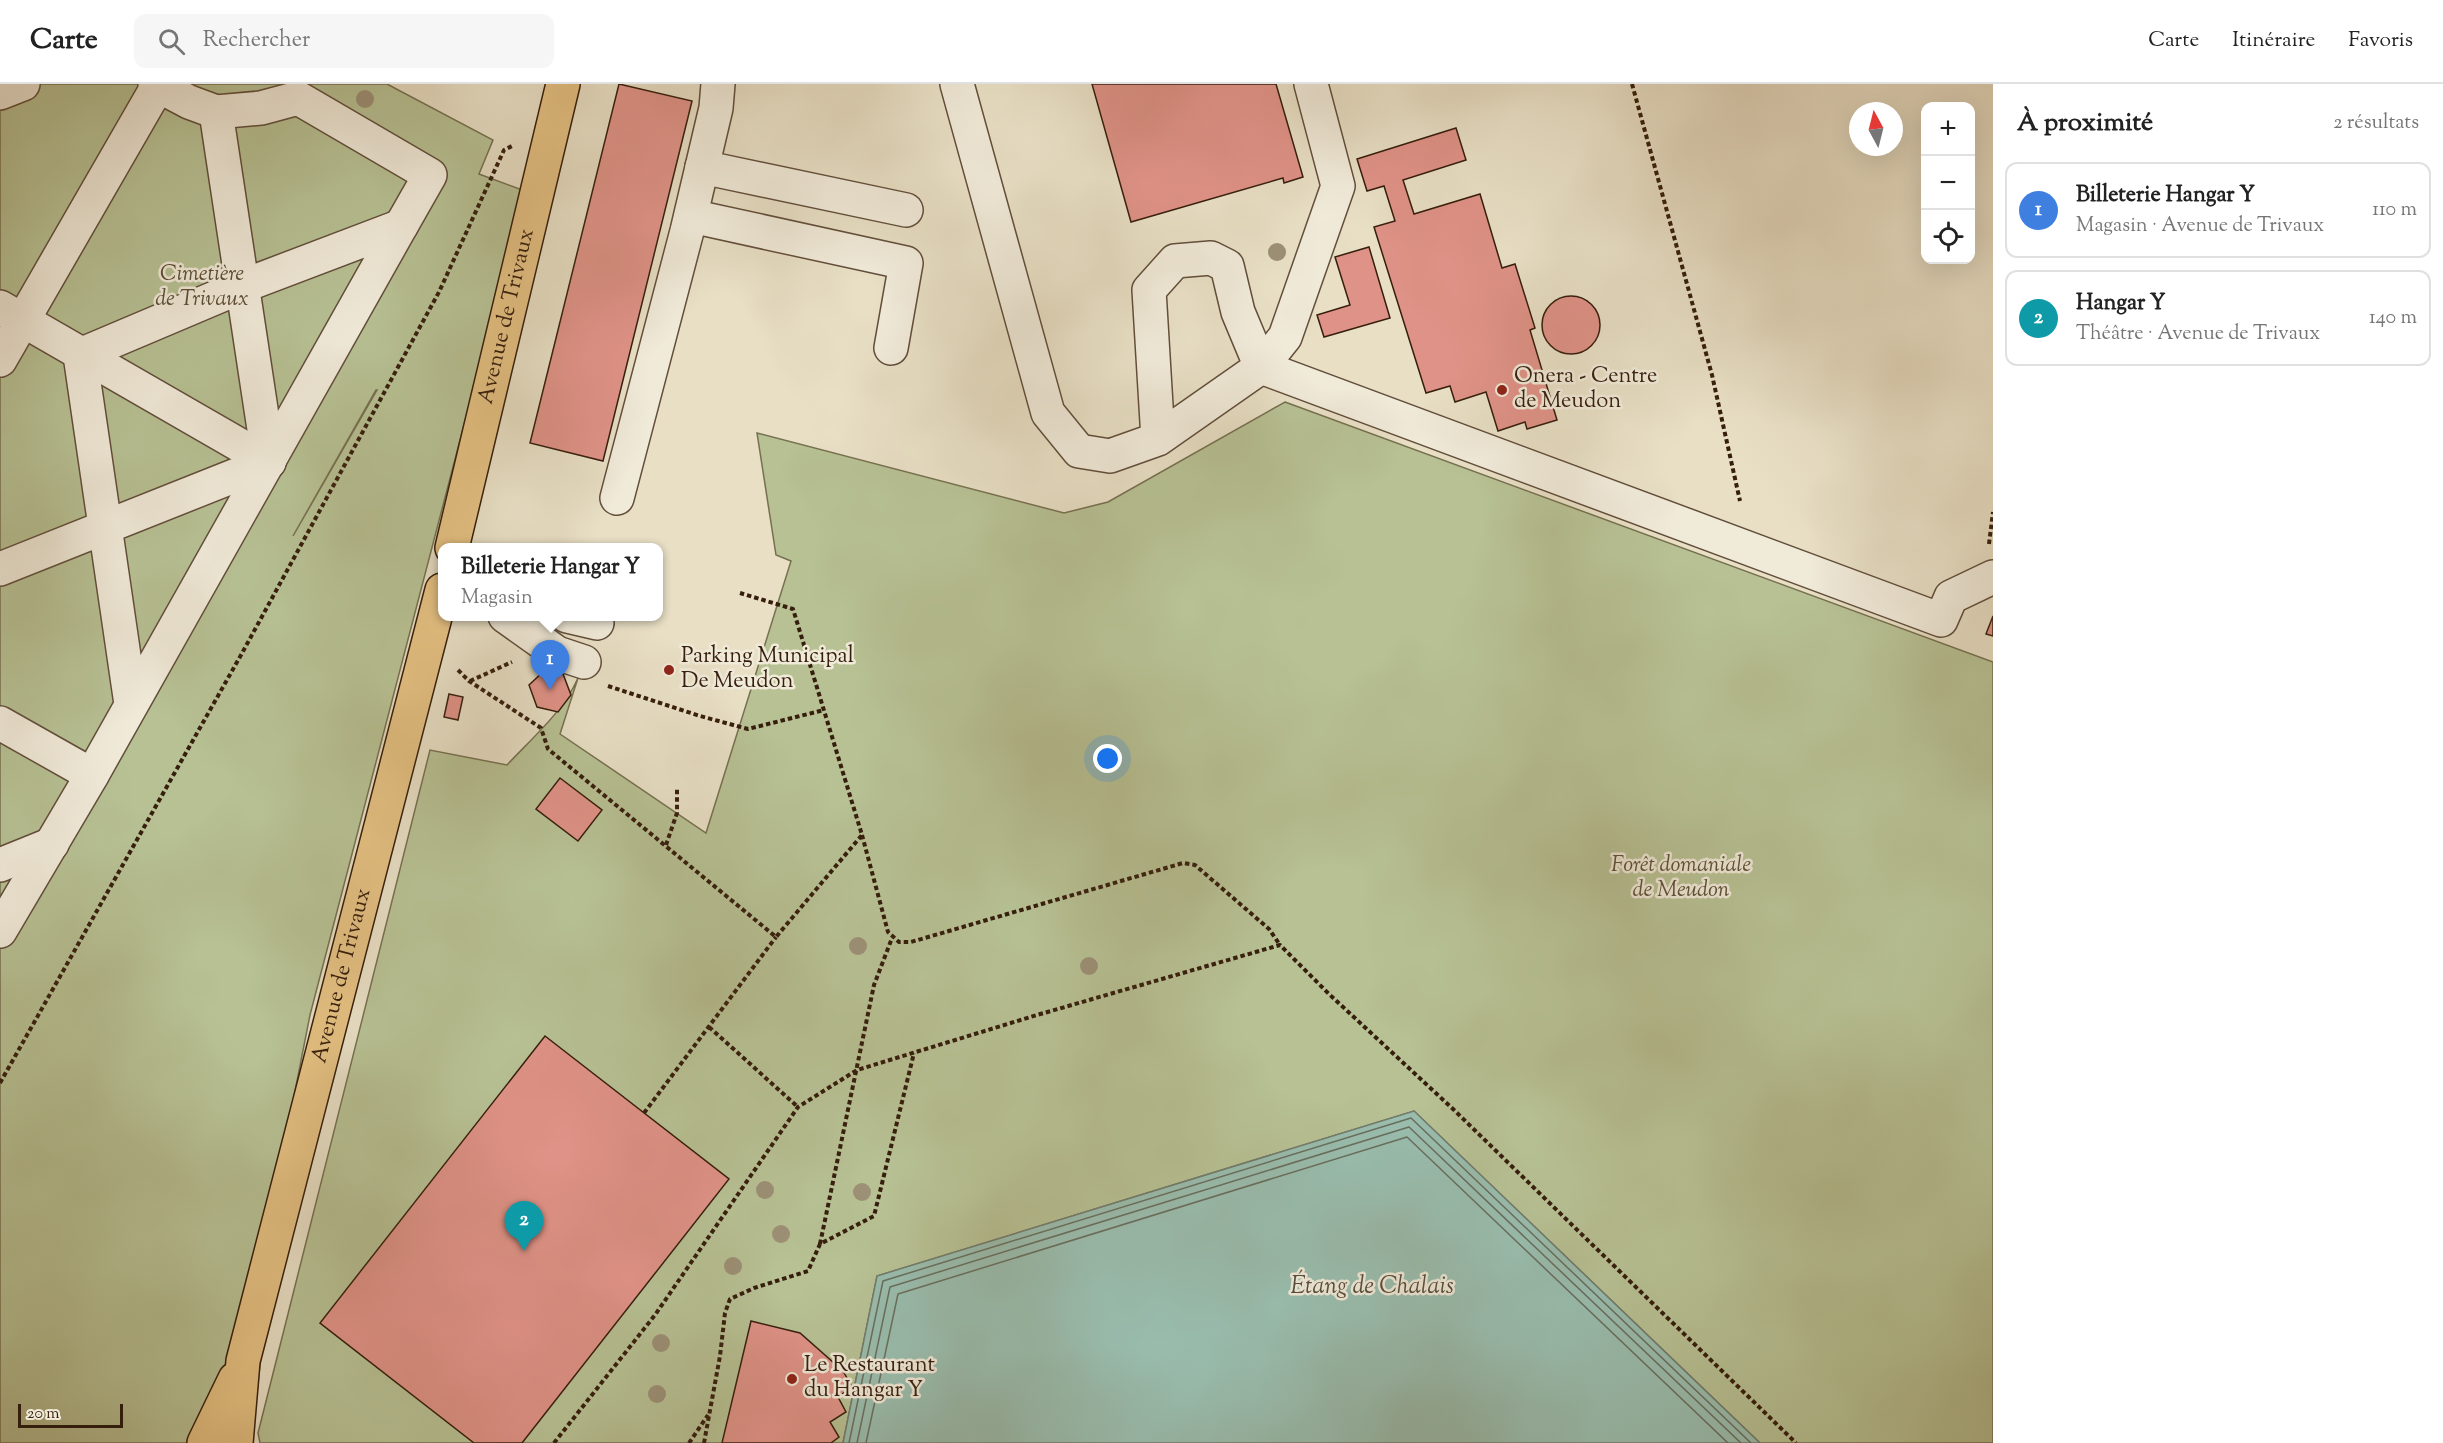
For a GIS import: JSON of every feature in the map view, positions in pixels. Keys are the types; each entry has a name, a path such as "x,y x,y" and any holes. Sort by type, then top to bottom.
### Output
{"main road":[{"name":"Avenue de Trivaux","path":"453,543 563,84"},
{"name":"Avenue de Trivaux","path":"236,1443 243,1361 438,605"},
{"name":"Avenue de Trivaux","path":"204,1443 243,1361"}],"lane":[{"path":"0,93 23,84"},
{"path":"616,498 691,216 716,108 718,84"},
{"path":"957,84 1048,413 1079,451 1110,456 1158,439 1261,367 1285,337 1338,186 1311,84"},
{"path":"0,360 11,314 157,85 189,102 216,112 261,108 298,98 430,175 92,775 0,931"},
{"path":"216,112 268,462"},
{"path":"702,167 906,210"},
{"path":"691,216 906,263 891,348"},
{"path":"80,355 243,286 401,225"},
{"path":"1158,439 1149,290 1175,261 1211,258 1227,266 1238,312 1261,367 1941,620 1951,597 1993,577"},
{"path":"11,314 268,462"},
{"path":"80,355 131,704"},
{"path":"0,569 268,462"},
{"path":"510,621 556,652 588,646"},
{"path":"0,723 92,775"},
{"path":"0,865 52,844"}],"path":[{"path":"1632,84 1712,375 1740,501"},
{"path":"0,1083 241,655 439,292 504,150 553,127"},
{"path":"740,593 793,609 862,835 888,933 892,939 899,942 911,942 1184,863 1195,865 1269,930 1280,945 1329,994 1461,1117 1796,1443"},
{"path":"588,646 748,729 824,710"},
{"path":"513,661 469,681 541,728 548,749 776,937"},
{"path":"665,846 677,813 677,788"},
{"path":"644,1113 776,937 862,835"},
{"path":"704,1443 725,1313 730,1299 754,1288 808,1271 820,1244 874,985 892,939"},
{"path":"554,1443 655,1315 798,1107 857,1070 1280,945"},
{"path":"709,1027 798,1107"},
{"path":"820,1244 874,1216 914,1052"},
{"path":"690,1443 710,1412"}],"green space":[{"name":"Cimetière de Trivaux","path":"0,84 387,84 493,140 479,174 525,191 310,1015 280,1167 252,1443 0,1443","holes":["376,390 377,390 293,536"]},
{"name":"Forêt domaniale de Meudon","path":"1285,402 1993,662 1993,1443 1760,1443 1414,1111 877,1276 843,1443 260,1443 258,1433 430,750 507,765 556,713 578,678 560,734 706,833 791,561 776,555 757,433 1064,513 1108,502"}],"water":[{"name":"Étang de Chalais","path":"1414,1111 1760,1443 843,1443 877,1276"}],"building":[{"path":"619,84 692,101 603,461 530,443"},
{"path":"1092,84 1276,84 1303,177 1284,183 1283,178 1131,222"},
{"path":"1456,128 1466,160 1403,180 1414,214 1480,194 1502,268 1515,264 1535,328 1530,330 1557,420 1527,429 1525,422 1498,431 1486,392 1455,402 1450,386 1426,393 1374,227 1395,221 1384,186 1367,191 1357,159"},
{"path":"1369,247 1390,318 1324,337 1317,315 1350,305 1335,257"},
{"path":"1565,296 1577,296 1592,304 1600,319 1600,331 1592,346 1577,354 1565,354 1550,346 1542,331 1542,319 1550,304"},
{"path":"1993,616 1993,636 1986,634"},
{"path":"544,671 563,674 571,695 558,712 537,707 529,685"},
{"path":"449,694 463,697 458,720 444,717"},
{"path":"560,778 602,810 578,841 536,809"},
{"path":"545,1036 729,1179 522,1443 474,1443 320,1323"},
{"name":"Le Restaurant du Hangar Y","path":"751,1321 800,1333 843,1371 852,1387 838,1397 846,1412 830,1422 839,1437 831,1443 722,1443"}],"place":[{"name":"Onera - Centre de Meudon","path":"1502,390"},
{"name":"Parking Municipal De Meudon","path":"669,670"},
{"name":"Billeterie Hangar Y","path":"550,690"},
{"name":"Hangar Y","path":"524,1251"},
{"name":"Le Restaurant du Hangar Y","path":"792,1379"}]}
